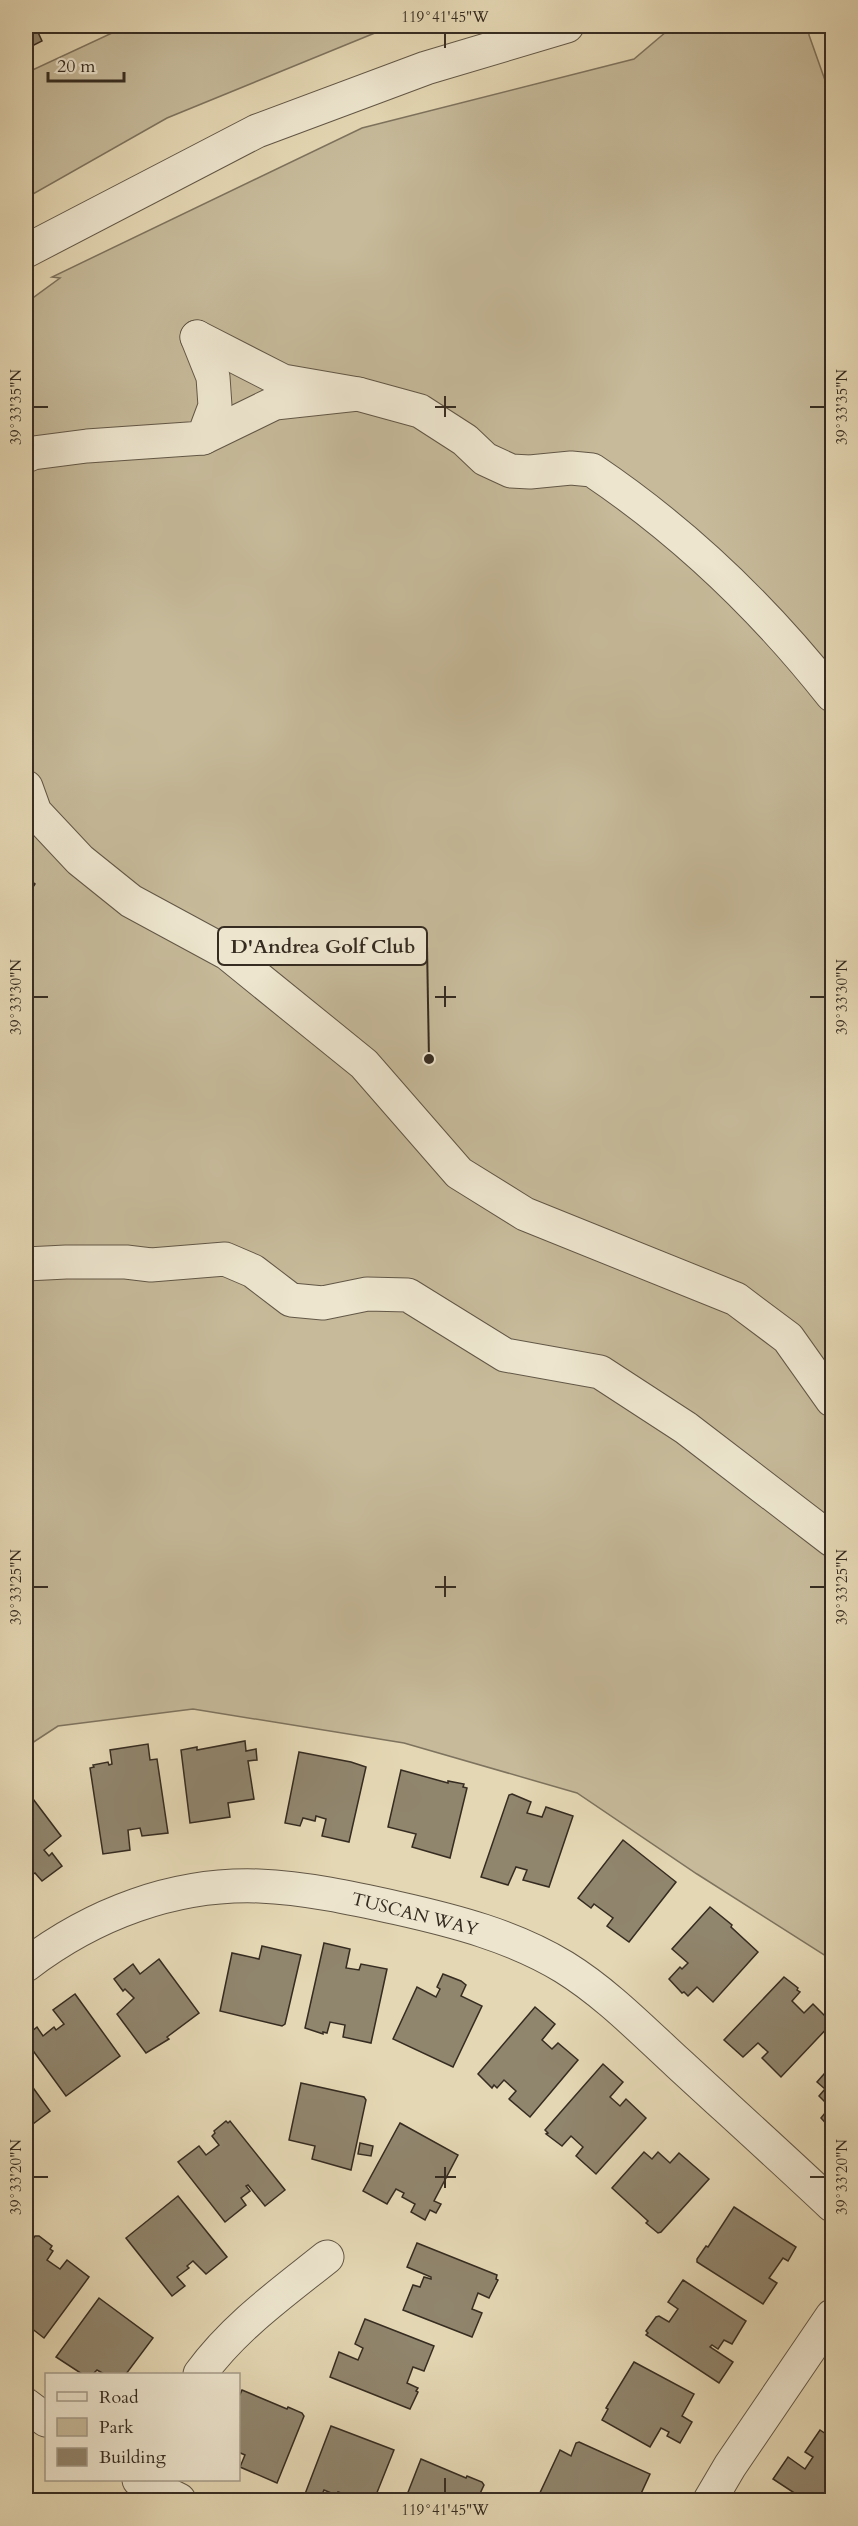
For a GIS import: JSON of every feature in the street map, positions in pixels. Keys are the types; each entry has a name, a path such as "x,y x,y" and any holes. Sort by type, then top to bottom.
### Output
{"street":[{"path":"26,251 257,131 426,68 552,28"},
{"path":"203,438 215,406 213,377 196,337 283,381 358,394 420,411 465,440 485,459 511,471 530,472 572,468 592,470 694,549 750,600 832,695"},
{"path":"26,456 33,453 87,446 203,438 275,403 358,394"},
{"path":"26,787 35,812 80,860 131,901 227,954 312,1021 364,1064 459,1173 525,1214 736,1299 788,1338 832,1400"},
{"path":"26,1264 126,1262 152,1265 225,1259 253,1271 291,1300 324,1303 367,1294 408,1295 505,1355 600,1372 686,1428 832,1540"},
{"name":"TUSCAN WAY","path":"26,1965 72,1933 116,1912 162,1896 210,1888 259,1886 302,1890 448,1919 483,1930 543,1955 604,1995 832,2205"},
{"path":"201,2373 243,2326 327,2257"},
{"path":"710,2500 730,2466 832,2316"},
{"path":"26,2405 45,2419"},
{"path":"141,2481 179,2500"}],"green space":[{"path":"127,26 392,26 167,118 26,198 26,73"},
{"path":"673,26 809,26 809,35 832,100 832,1960 697,1874 577,1793 404,1743 193,1709 58,1726 26,1747 26,303 60,278 52,277 362,128 634,59"}],"building":[{"path":"26,26 35,26 42,41 26,49"},
{"path":"26,877 35,884 26,898"},
{"path":"245,1741 246,1751 256,1749 257,1760 248,1761 254,1799 228,1803 230,1817 190,1823 181,1750 197,1747 197,1750"},
{"path":"148,1744 150,1760 157,1759 168,1833 142,1836 140,1828 128,1830 130,1850 103,1854 90,1768 94,1767 93,1765 108,1762 109,1765 112,1764 110,1750"},
{"path":"299,1752 366,1767 349,1842 322,1836 326,1819 316,1816 315,1821 303,1818 300,1826 285,1823"},
{"path":"401,1770 448,1783 448,1781 464,1784 463,1787 467,1788 450,1858 412,1847 416,1834 388,1827"},
{"path":"27,1791 61,1836 44,1850 49,1856 52,1853 62,1866 42,1881 35,1873 26,1879"},
{"path":"512,1794 531,1802 527,1813 542,1817 546,1807 573,1816 549,1887 523,1880 527,1870 516,1867 508,1885 481,1877 509,1795"},
{"path":"623,1840 676,1882 629,1942 607,1926 613,1918 594,1904 591,1908 578,1898"},
{"path":"710,1907 732,1925 731,1927 758,1952 713,2002 697,1987 688,1996 682,1993 669,1979 680,1967 682,1969 688,1963 672,1949"},
{"path":"324,1943 350,1949 346,1968 359,1970 361,1964 387,1969 371,2043 343,2037 345,2025 330,2022 327,2033 323,2032 323,2034 305,2028"},
{"path":"262,1946 301,1955 285,2024 282,2026 220,2011 232,1953 259,1959"},
{"path":"159,1959 199,2013 167,2037 169,2039 146,2053 117,2014 134,1998 125,1989 123,1991 114,1979 133,1964 140,1974"},
{"path":"443,1974 466,1985 461,1996 482,2006 453,2067 393,2039 417,1987 436,1997 440,1989 437,1987"},
{"path":"784,1977 798,1988 800,1992 792,2001 804,2013 813,2004 832,2023 781,2077 762,2058 768,2052 758,2043 743,2057 724,2040"},
{"path":"75,1994 120,2056 66,2096 26,2041 26,2036 37,2027 43,2036 54,2027 56,2030 64,2024 53,2010"},
{"path":"535,2007 555,2024 542,2040 552,2049 558,2043 578,2060 530,2117 509,2099 516,2091 504,2080 497,2088 494,2085 492,2088 478,2074"},
{"path":"603,2064 623,2082 610,2097 620,2106 626,2099 646,2118 596,2174 576,2156 583,2147 571,2136 562,2146 546,2134 548,2133 545,2130"},
{"path":"832,2065 832,2130 821,2118 830,2107 819,2096 825,2089 817,2082"},
{"path":"26,2078 50,2111 29,2127 26,2122"},
{"path":"301,2083 364,2097 366,2100 351,2170 312,2159 315,2146 289,2140"},
{"path":"226,2121 228,2123 230,2121 285,2190 265,2206 248,2185 246,2186 250,2191 241,2198 246,2205 225,2222 178,2162 199,2146 206,2155 219,2145 212,2136 214,2131"},
{"path":"400,2123 458,2155 434,2201 441,2204 436,2213 430,2210 425,2220 411,2212 415,2204 402,2197 404,2193 396,2189 387,2204 363,2191"},
{"path":"360,2143 373,2146 371,2156 358,2154"},
{"path":"644,2152 652,2159 658,2152 670,2163 679,2153 709,2179 658,2233 612,2188"},
{"path":"178,2196 227,2257 206,2274 193,2261 187,2266 189,2268 177,2277 185,2286 172,2296 126,2238"},
{"path":"734,2207 796,2247 788,2261 783,2258 769,2278 777,2283 763,2304 697,2262"},
{"path":"35,2236 39,2236 52,2246 50,2249 53,2251 47,2260 60,2269 67,2260 89,2277 44,2338 26,2324 26,2249"},
{"path":"417,2243 497,2275 498,2280 489,2298 478,2293 472,2309 482,2313 472,2337 403,2310 413,2285 420,2287 424,2277 431,2279 407,2267"},
{"path":"683,2280 746,2321 732,2344 724,2340 718,2349 712,2345 710,2347 733,2362 719,2383 646,2335 648,2333 646,2331 656,2317 659,2316 669,2322 678,2309 668,2302"},
{"path":"99,2298 153,2338 127,2373 102,2373 97,2370 94,2373 80,2373 56,2357"},
{"path":"365,2319 434,2346 424,2371 413,2367 407,2383 418,2388 416,2391 418,2392 410,2409 330,2377 339,2352 358,2360 363,2348 355,2344"},
{"path":"634,2362 694,2394 682,2416 692,2422 680,2443 667,2436 669,2432 661,2428 650,2447 602,2420 608,2409 606,2408"},
{"path":"242,2390 287,2409 288,2407 304,2416 277,2483 240,2467 245,2455 240,2453 240,2394"},
{"path":"331,2426 394,2450 374,2500 345,2500 347,2495 338,2492 336,2495 324,2490 320,2499 305,2494"},
{"path":"820,2430 832,2438 832,2500 805,2500 773,2479 788,2457 805,2469 813,2457 805,2452"},
{"path":"579,2442 650,2474 639,2498 630,2495 628,2500 550,2500 539,2495 560,2450 571,2456 576,2443"},
{"path":"421,2459 466,2478 467,2476 482,2482 484,2485 477,2500 405,2500"}],"place":[{"name":"D'Andrea Golf Club","path":"429,1059"}]}
